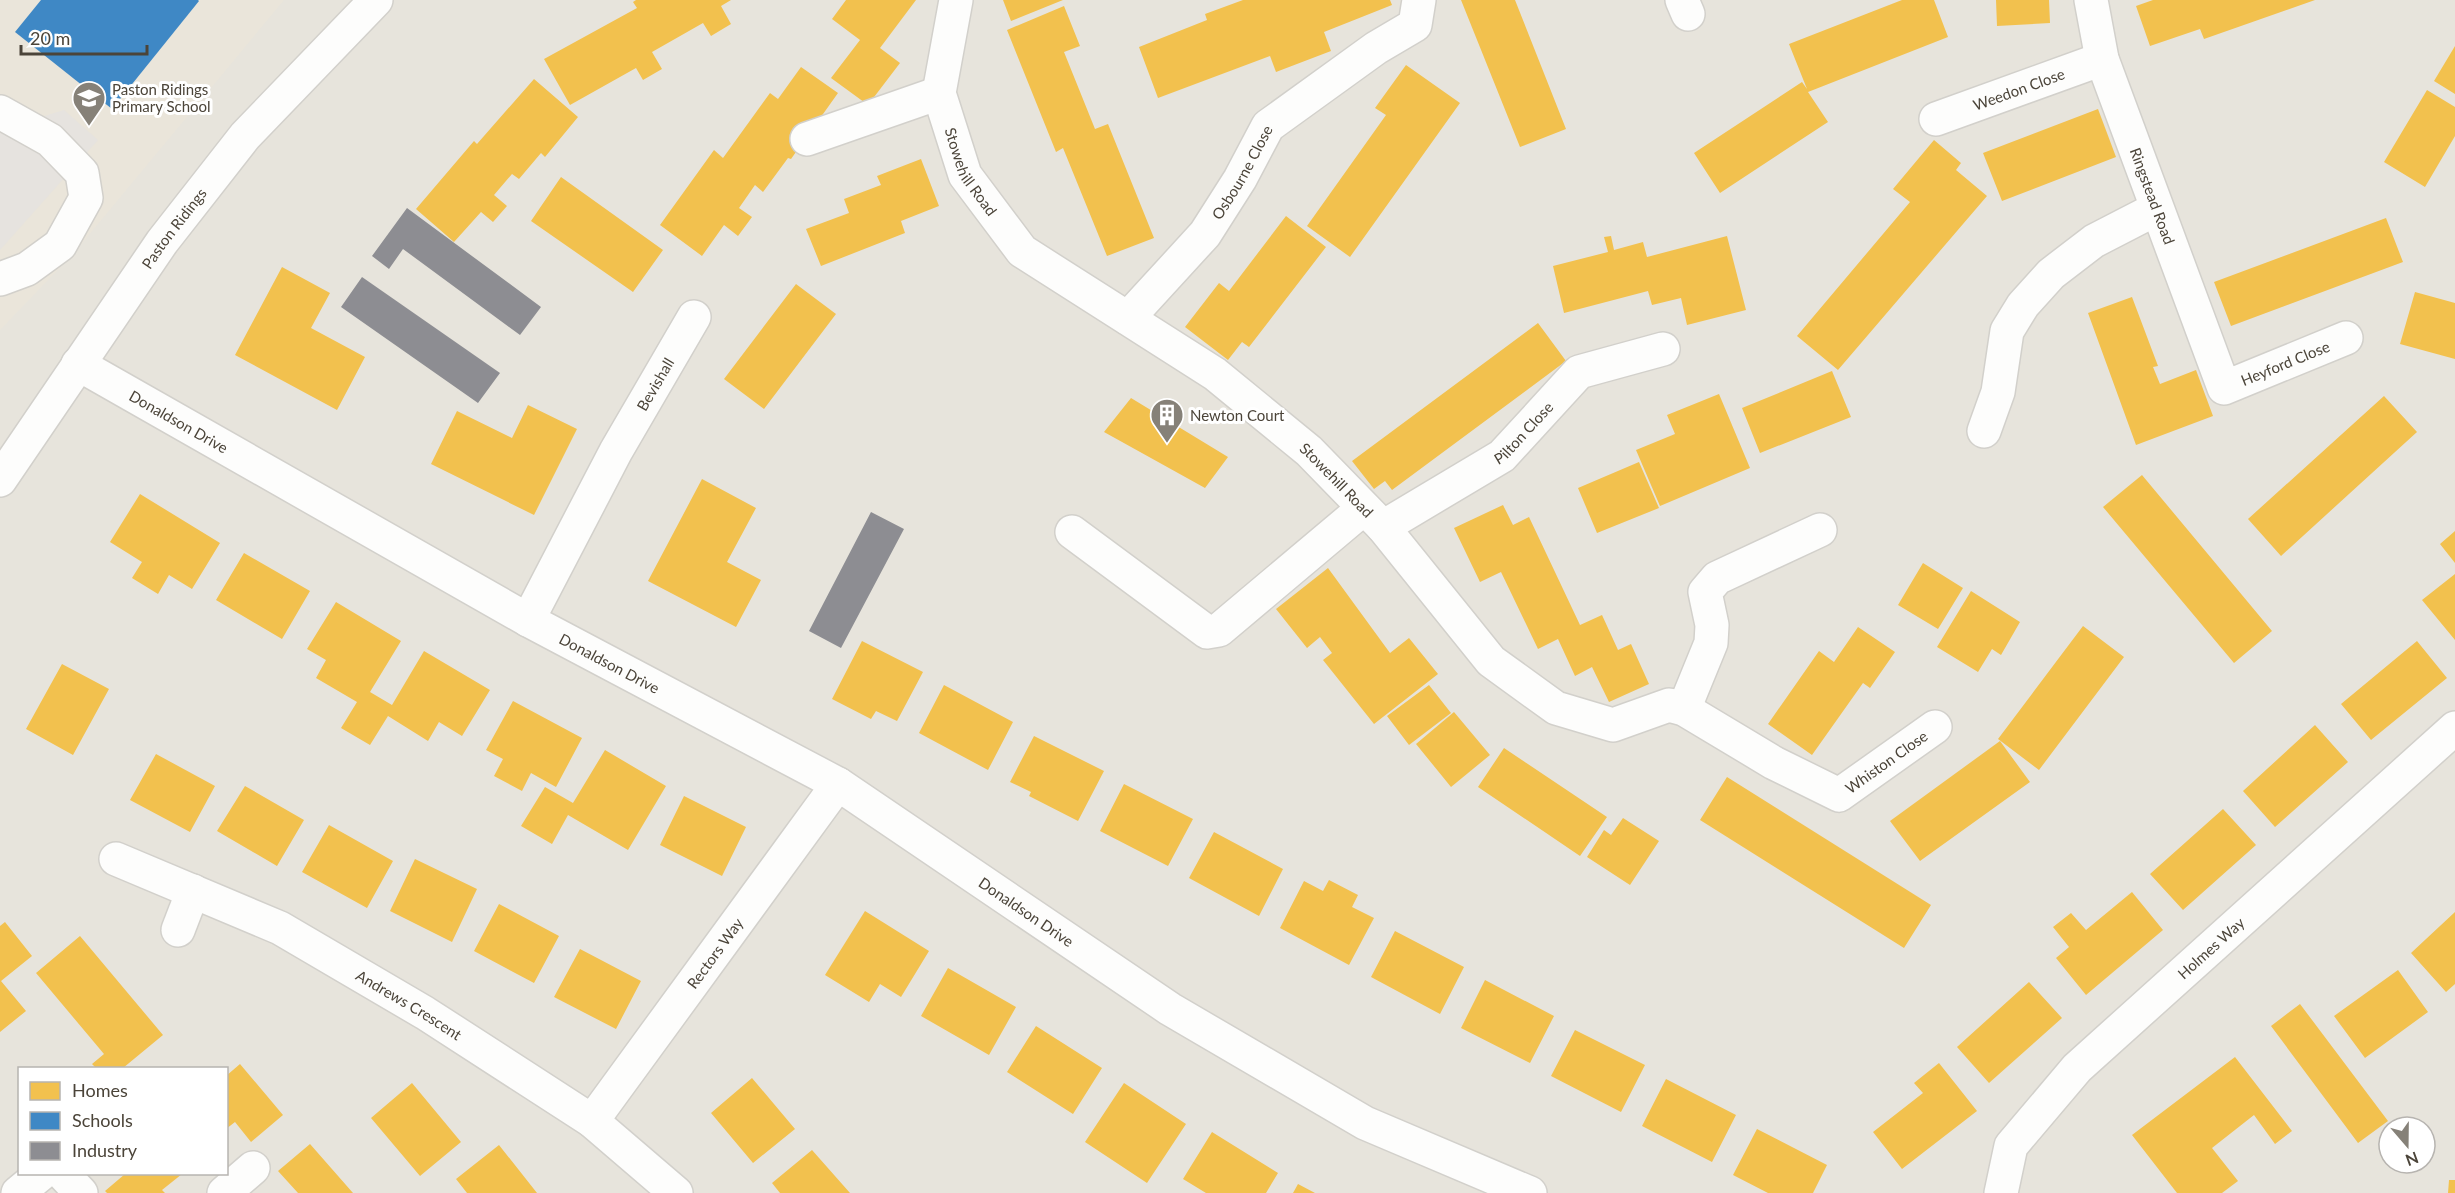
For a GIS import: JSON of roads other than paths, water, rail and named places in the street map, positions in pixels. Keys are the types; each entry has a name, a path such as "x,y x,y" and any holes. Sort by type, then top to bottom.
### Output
{"street":[{"name":"Paston Ridings","path":"0,480 162,242 245,136 376,0"},
{"name":"Stowehill Road","path":"956,0 939,93 965,175 1022,251 1215,374 1309,451 1373,517 1491,661 1556,708 1613,725 1669,705 1683,709"},
{"name":"Osbourne Close","path":"1128,318 1205,234 1240,179 1268,126 1367,55 1415,26 1419,0"},
{"name":"Ringstead Road","path":"2091,0 2102,59 2224,388"},
{"name":"Weedon Close","path":"1936,119 2102,59"},
{"path":"807,139 939,93"},
{"path":"0,112 50,140 81,173 86,198 60,245 27,269 0,279"},
{"path":"1983,430 1998,392 2007,331 2023,306 2051,274 2094,241 2156,209"},
{"name":"Bevishall","path":"528,620 616,451 694,317"},
{"name":"Heyford Close","path":"2224,388 2346,338"},
{"name":"Pilton Close","path":"1072,532 1207,632 1219,630 1373,517 1502,456 1579,372 1663,349"},
{"name":"Donaldson Drive","path":"78,364 528,620 838,784 1170,1009 1365,1123 1530,1193"},
{"path":"1683,709 1711,643 1712,625 1705,592 1717,578 1820,530"},
{"name":"Whiston Close","path":"1683,709 1774,763 1839,795 1935,727"},
{"name":"Holmes Way","path":"2001,1193 2011,1146 2077,1068 2455,728"},
{"name":"Rectors Way","path":"592,1121 838,784"},
{"name":"Andrews Crescent","path":"116,859 280,928 425,1013 592,1121 676,1193"},
{"path":"178,930 193,891"},
{"path":"224,1193 253,1168"},
{"path":"18,1193 39,1175"},
{"path":"65,1175 81,1193"}],"place":[{"name":"Paston Ridings Primary School","path":"89,127"},
{"name":"Newton Court","path":"1167,444"}]}
